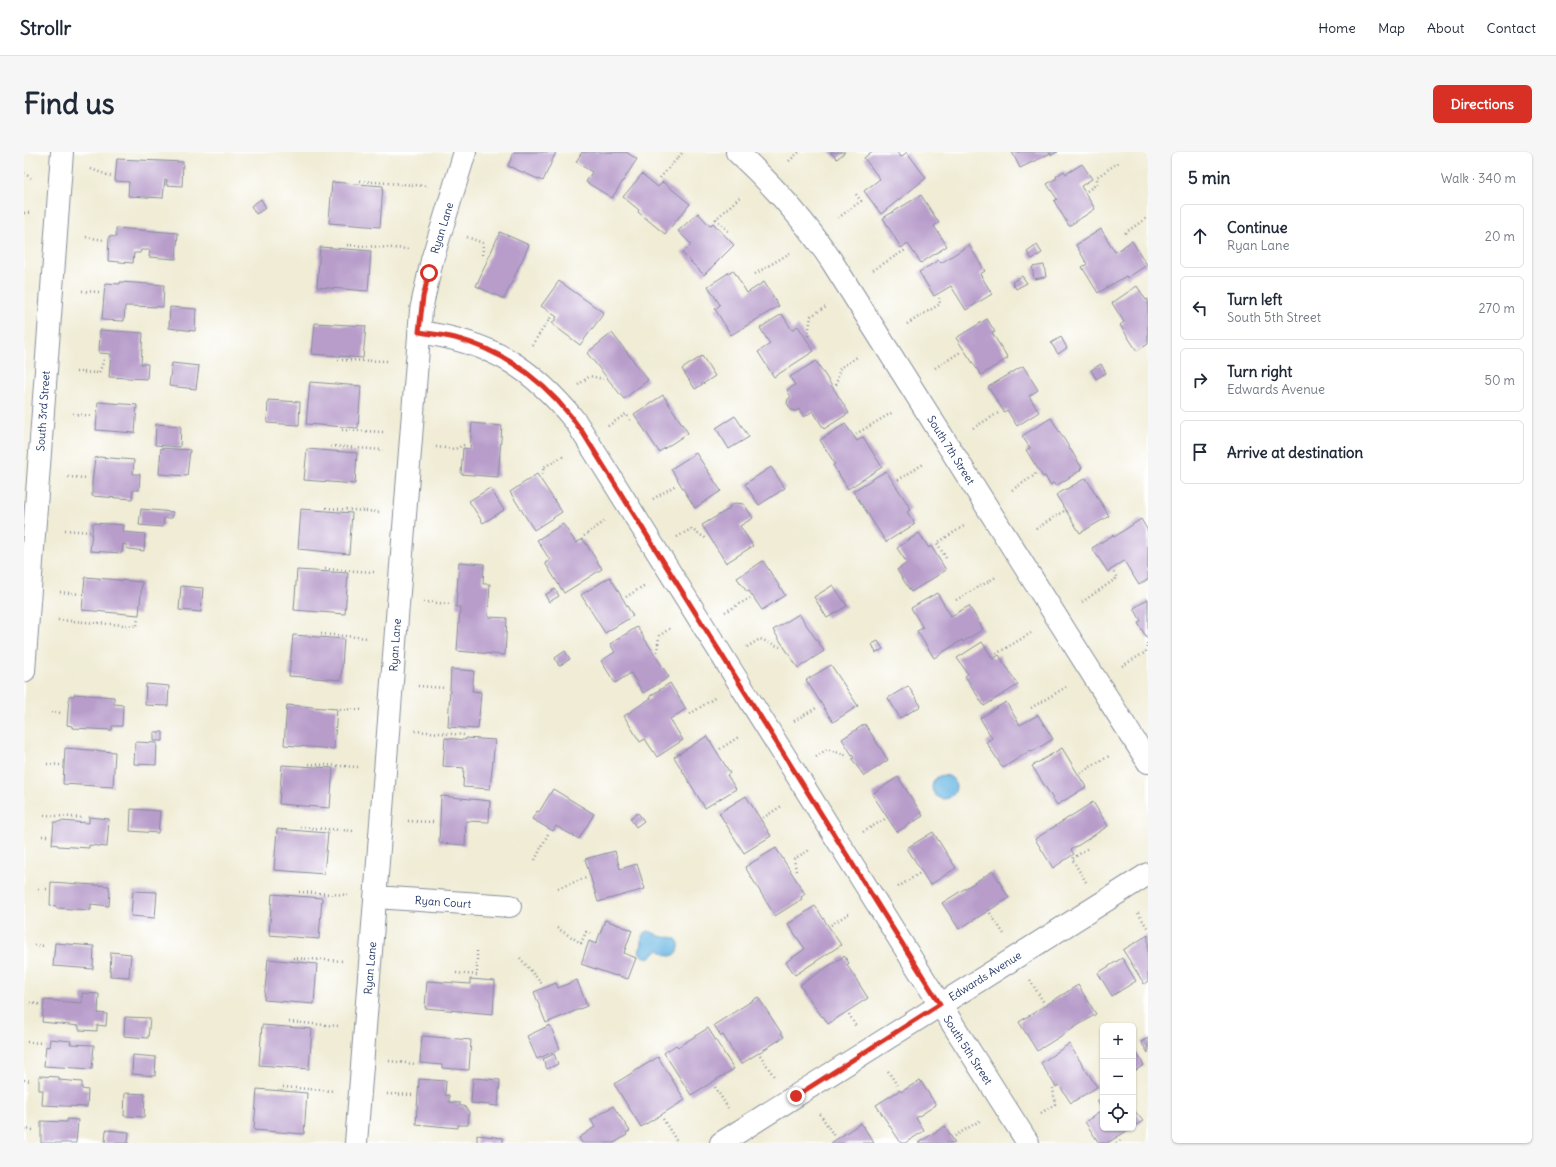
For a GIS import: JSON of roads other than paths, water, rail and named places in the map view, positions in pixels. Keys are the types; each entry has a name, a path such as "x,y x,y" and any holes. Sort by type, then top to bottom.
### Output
{"street":[{"name":"South 3rd Street","path":"24,671 62,152"},
{"name":"Ryan Lane","path":"356,1143 419,332 423,297 429,273 465,152"},
{"name":"South 7th Street","path":"737,152 788,204 827,254 1148,762"},
{"name":"South 5th Street","path":"419,332 455,338 496,354 534,378 566,409 583,433 1028,1143"},
{"name":"Edwards Avenue","path":"721,1143 1148,874"},
{"name":"Ryan Court","path":"375,897 510,906"}],"water":[{"path":"944,775 953,778 956,787 953,796 944,799 935,796 932,787 935,778"},
{"path":"648,931 661,936 676,939 679,944 679,949 676,954 670,956 659,950 649,958 642,956 639,951 642,944 642,936"}]}
